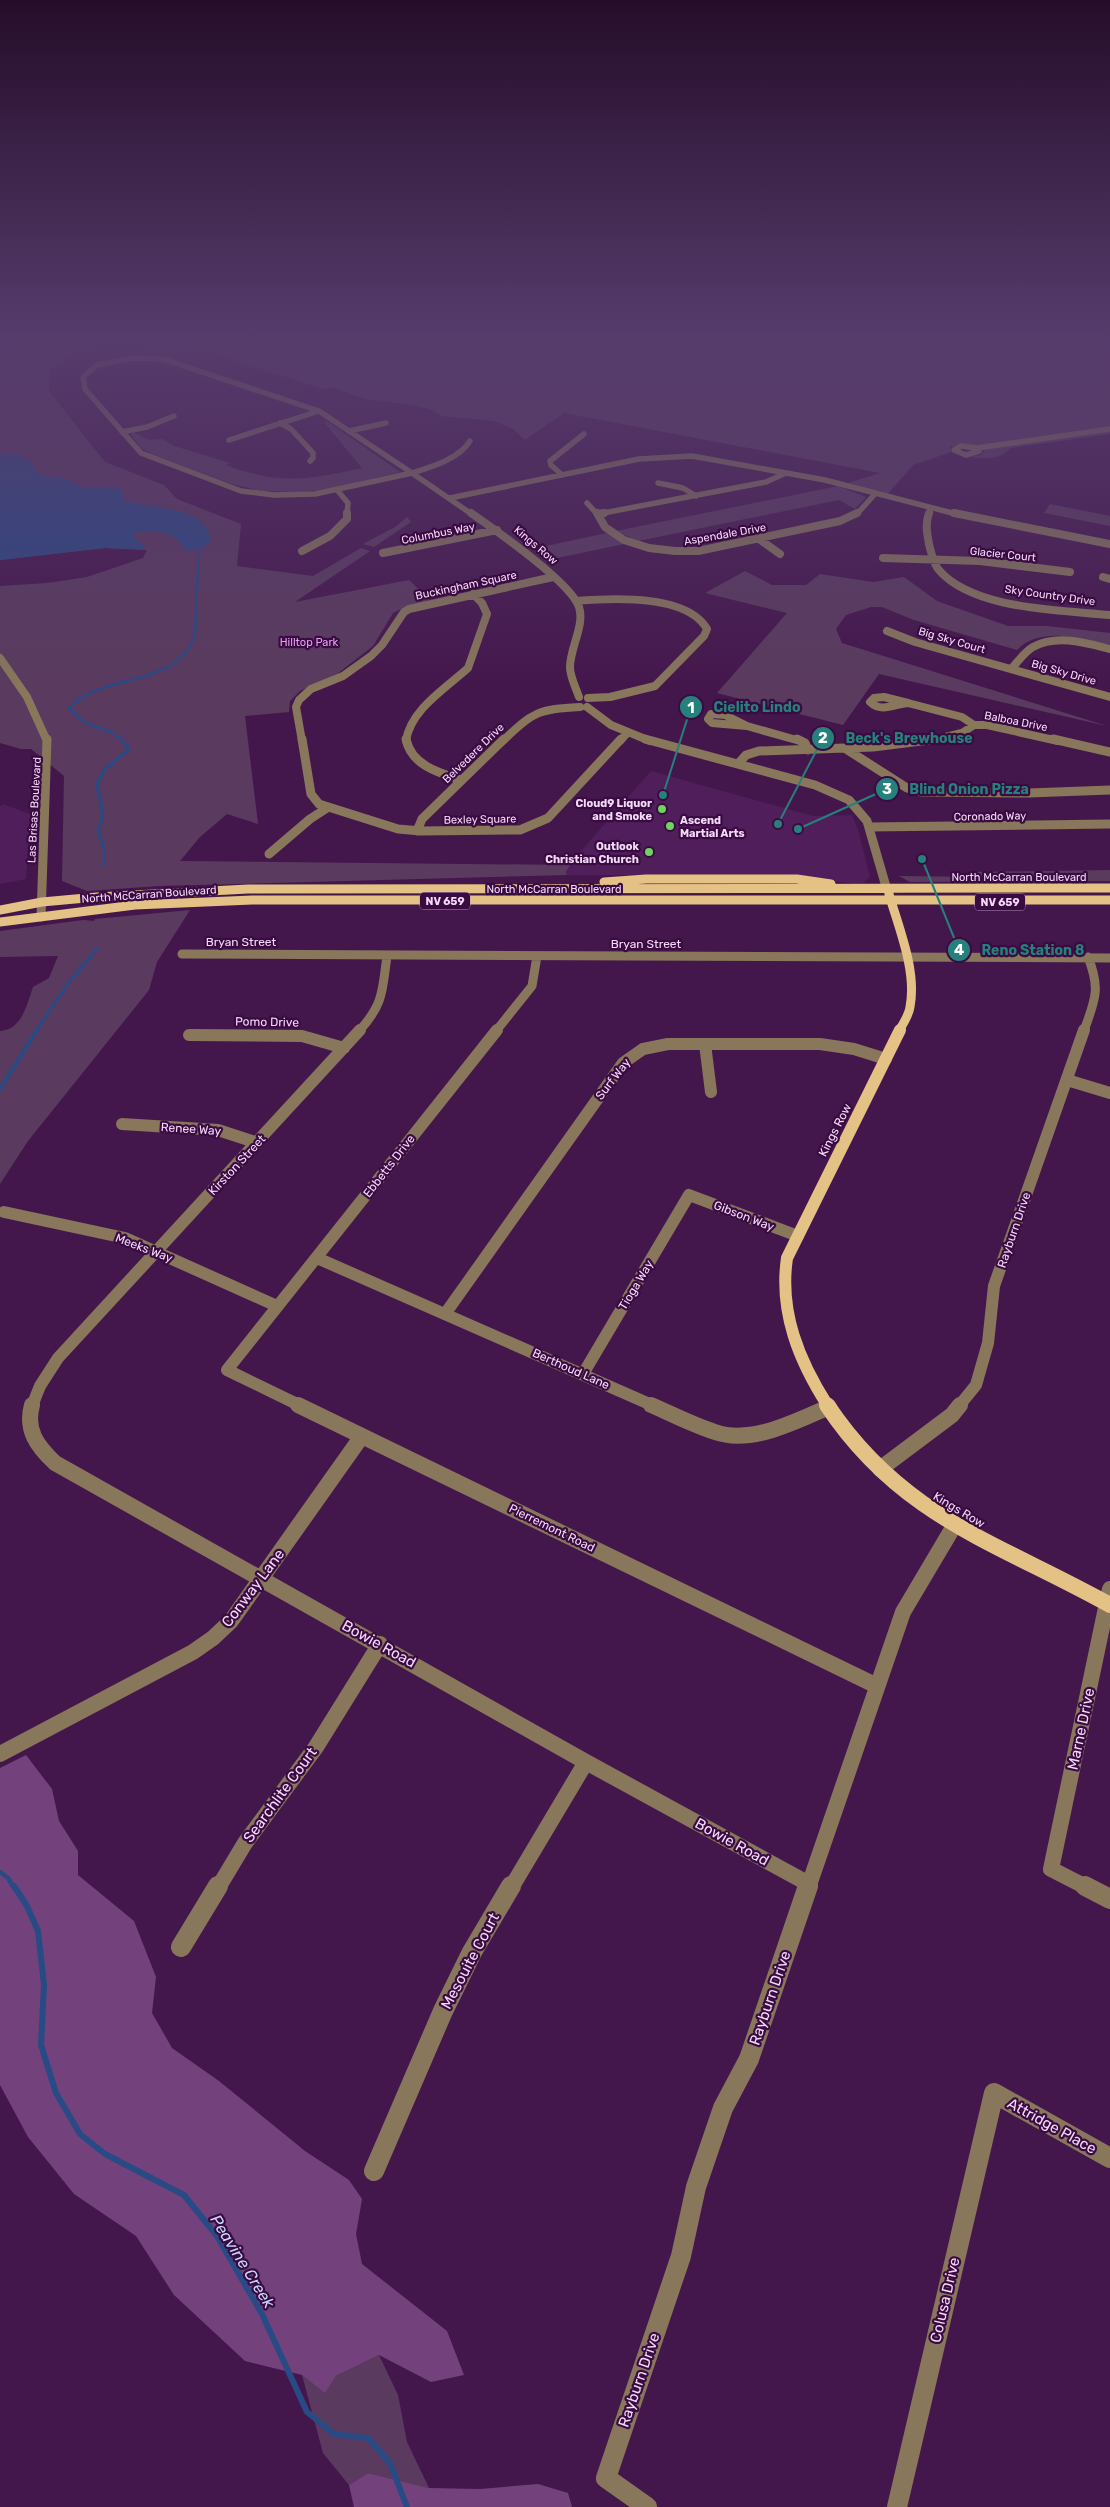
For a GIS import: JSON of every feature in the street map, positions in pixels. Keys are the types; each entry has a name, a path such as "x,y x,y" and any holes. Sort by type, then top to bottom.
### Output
{"main road":[{"name":"North McCarran Boulevard","path":"0,910 42,902 165,892 248,888 855,890 889,896 1110,888"},
{"name":"North McCarran Boulevard","path":"0,922 136,905 252,900 889,896 1110,900"},
{"name":"Kings Row","path":"889,896 912,986 912,997 906,1020 787,1258 785,1299 788,1316 806,1366 829,1407 862,1450 880,1469 954,1526 1109,1599"}],"street":[{"path":"145,455 241,490 287,496 338,491 412,474 453,455"},
{"path":"310,461 313,455"},
{"name":"Kings Row","path":"384,455 496,530 553,577 576,601 580,614 570,668 576,698 574,705 587,704 600,718 627,733 838,793 863,813 869,827 889,896"},
{"path":"558,455 550,461 551,466 562,475"},
{"path":"450,498 648,458 675,456 709,458 830,482 931,509 1110,544"},
{"path":"598,514 617,512 766,482 786,473"},
{"path":"658,483 683,488 696,496"},
{"path":"302,551 330,536 348,519 348,503 338,491"},
{"name":"Aspendale Drive","path":"587,503 595,507 603,524 610,532 658,550 698,551 848,519 859,512 874,495"},
{"name":"Sky Country Drive","path":"931,509 926,525 933,559 946,577 964,588 986,596 1023,605 1110,615"},
{"name":"Columbus Way","path":"383,553 496,530"},
{"path":"759,539 780,554"},
{"name":"Glacier Court","path":"883,558 980,561 1070,572"},
{"name":"Buckingham Square","path":"327,808 314,799 311,794 296,707 307,692 347,674 374,653 386,640 396,620 403,612 417,606 553,577"},
{"path":"461,780 441,774 423,764 410,751 406,737 410,723 415,716 461,675 472,660 487,614 482,603 473,594"},
{"path":"576,601 629,599 687,612 700,618 706,625 704,636 659,684 587,704 576,698"},
{"name":"Big Sky Court","path":"887,631 894,635 1011,669"},
{"path":"1011,669 1028,650 1048,642 1077,641 1110,649"},
{"name":"Las Brisas Boulevard","path":"0,658 9,668 40,720 48,742 41,916"},
{"name":"Big Sky Drive","path":"1011,669 1110,697"},
{"name":"Belvedere Drive","path":"417,831 422,819 527,717 558,707 576,698"},
{"path":"908,703 962,717 974,725"},
{"name":"Belvedere Drive","path":"558,707 587,704"},
{"name":"Balboa Drive","path":"738,764 746,754 752,752 846,749 936,739 960,734 974,725 992,725 1110,752"},
{"path":"747,726 801,740 808,750"},
{"name":"Bexley Square","path":"327,808 383,826 417,831 509,832 540,823 548,818 627,733"},
{"path":"846,749 871,762 907,788 921,792 1046,793 1110,790"},
{"path":"751,768 761,755 771,751"},
{"path":"269,854 327,808"},
{"name":"Coronado Way","path":"869,827 1110,824"},
{"name":"Bryan Street","path":"182,954 1110,958"},
{"name":"Kirston Street","path":"58,1358 374,1015 379,1006 387,956"},
{"name":"Ebbetts Drive","path":"227,1370 532,986 537,956"},
{"name":"Rayburn Drive","path":"880,1469 952,1415 976,1385 983,1368 988,1343 994,1286 1096,996 1096,976 1088,957"},
{"name":"Pomo Drive","path":"189,1035 302,1036 344,1048"},
{"path":"705,1044 711,1092"},
{"name":"Surf Way","path":"445,1314 623,1062 643,1049 656,1045 820,1044 854,1049 886,1059"},
{"path":"1067,1080 1110,1094"},
{"name":"Renee Way","path":"122,1124 218,1130 258,1143"},
{"name":"Gibson Way","path":"690,1196 798,1236"},
{"name":"Tioga Way","path":"583,1374 690,1196"},
{"name":"Meeks Way","path":"4,1212 124,1238 277,1306"},
{"name":"Berthoud Lane","path":"317,1258 716,1433 731,1436 760,1434 829,1407"},
{"name":"Bowie Road","path":"58,1358 40,1385 29,1414 30,1429 35,1442 43,1454 55,1463 182,1533 261,1580 380,1644 586,1762 809,1884"},
{"name":"Pierremont Road","path":"227,1370 877,1686"},
{"name":"Conway Lane","path":"0,1754 193,1652 214,1638 231,1621 362,1436"},
{"name":"Rayburn Drive","path":"647,2507 606,2478 682,2256 696,2186 723,2108 749,2059 903,1612 954,1526"},
{"name":"Marne Drive","path":"1109,1599 1051,1869 1110,1899"},
{"name":"Searchlite Court","path":"181,1947 245,1843 316,1747 380,1644"},
{"name":"Mesouite Court","path":"374,2171 443,2011 472,1952 586,1762"},
{"name":"Attridge Place","path":"994,2093 1110,2158"},
{"name":"Colusa Drive","path":"897,2507 994,2093"}],"shaded area":[{"path":"651,771 813,816 852,815 858,829 870,877 863,883 856,884 787,875 567,875 567,867"},
{"path":"3,804 30,814 30,818 26,879 0,884 0,806"},
{"path":"26,1755 52,1789 59,1821 78,1851 78,1875 134,1921 156,1977 152,2013 172,2048 219,2081 305,2151 349,2180 362,2199 356,2234 362,2264 447,2331 464,2375 431,2382 379,2355 336,2376 325,2393 302,2375 245,2361 174,2295 136,2236 74,2194 28,2137 0,2085 0,1768"},
{"path":"368,2473 429,2488 480,2489 538,2484 568,2493 572,2507 354,2507 349,2485"}],"green space":[{"name":"Hilltop Park","path":"0,455 99,455 105,462 164,485 177,499 241,524 237,566 313,576 361,548 370,551 295,602 409,580 430,600 407,606 393,613 373,646 337,674 300,691 290,701 289,712 245,716 258,824 227,814 200,837 180,861 570,865 566,872 567,875 159,886 87,891 62,881 64,776 31,749 21,749 0,743 0,586 47,583 87,577 143,558 147,550 105,548 0,560"},
{"path":"154,455 204,455 230,463 226,465 245,471 278,478 309,478 362,468 351,455 376,455 400,472 323,490 298,492 261,491 232,484"},
{"path":"785,455 942,455 913,465 886,496 848,483 880,473"},
{"path":"1002,455 992,458 970,457"},
{"path":"838,486 866,497 855,509 839,500 638,541 616,531"},
{"path":"1050,504 1110,516 1110,526 1044,513"},
{"path":"407,517 411,522 374,547 363,544 395,527"},
{"path":"607,533 629,543 552,559 547,563 532,549"},
{"path":"745,571 772,585 806,585 820,574 873,582 904,577 937,601 1008,626 1047,626 1110,633 1110,645 1075,637 1049,636 1037,638 1017,650 914,620 882,607 871,607 846,615 836,629 842,643 1107,726 879,674 843,725 717,693 787,613 705,593"},
{"path":"1110,870 1110,881 910,882 899,876 977,877 975,872"},
{"path":"190,910 157,962 149,990 28,1141 0,1184 0,1031 7,1030 19,1021 26,1008 33,987 49,978 58,956 0,957 0,931 83,920 94,921 95,919"},
{"path":"379,2355 398,2395 407,2442 429,2488 368,2473 349,2485 323,2453 302,2375 325,2392 336,2376"}],"water":[{"path":"0,455 20,455 32,462 37,472 45,476 64,478 83,487 117,488 123,490 123,500 186,514 197,519 206,528 211,539 207,546 188,551 170,535 159,531 141,531 132,535 148,550 105,548 0,560"}],"waterway":[{"name":"Peavine Creek","path":"122,741 113,733 84,722 69,708 83,697 100,689 157,672 173,664 186,651 195,634 199,546"},
{"name":"Peavine Creek","path":"105,865 104,848 98,831 101,823 102,807 97,784 104,770 129,749 121,739"},
{"name":"Peavine Creek","path":"36,1031 69,982 97,949"},
{"name":"Peavine Creek","path":"0,1089 37,1030"},
{"name":"Peavine Creek","path":"0,1872 8,1878 14,1888"},
{"name":"Peavine Creek","path":"14,1886 27,1906 38,1931 44,1985 41,2045 56,2093 80,2134 105,2154 184,2195 217,2236 262,2314 307,2412 334,2434 368,2438 390,2463 407,2507"}],"place":[{"name":"Cielito Lindo","path":"663,795"},
{"name":"Cloud9 Liquor and Smoke","path":"662,809"},
{"name":"Beck's Brewhouse","path":"778,824"},
{"name":"Ascend Martial Arts","path":"670,826"},
{"name":"Blind Onion Pizza","path":"798,829"},
{"name":"Outlook Christian Church","path":"649,852"},
{"name":"Reno Station 8","path":"922,859"}]}
